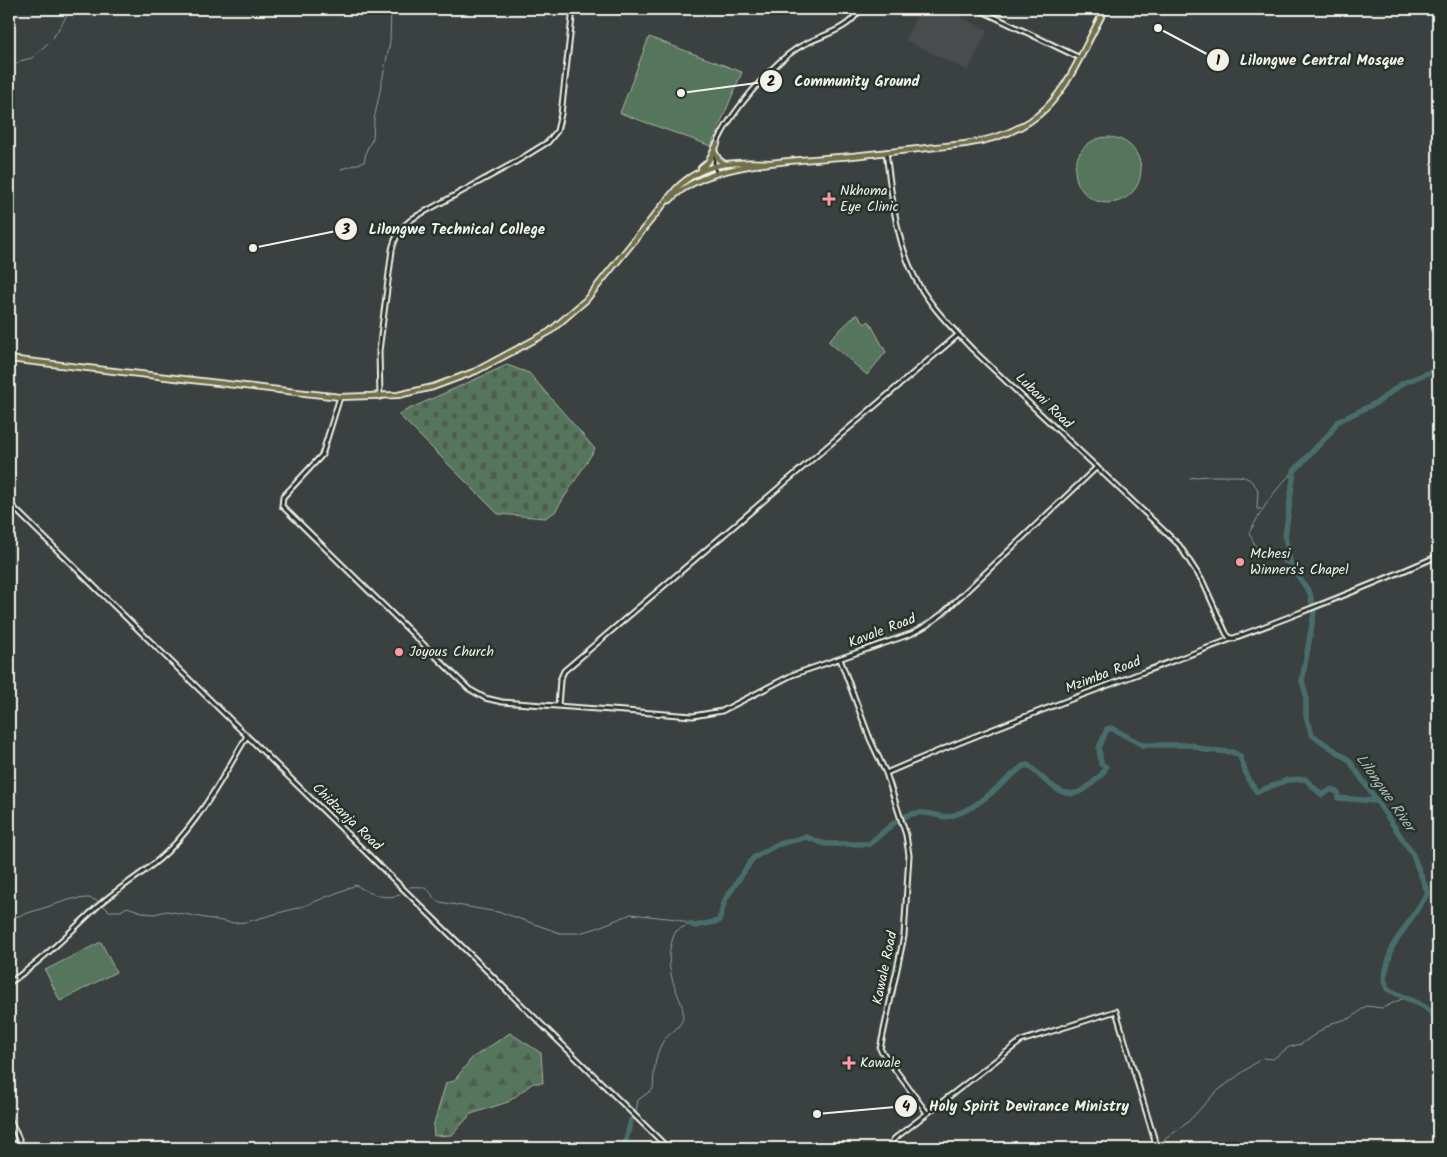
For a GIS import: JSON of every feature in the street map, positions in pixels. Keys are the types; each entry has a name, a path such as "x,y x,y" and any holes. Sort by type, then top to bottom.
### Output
{"highway":[{"path":"686,179 714,165 770,163 886,152 983,141 1010,133 1041,114 1056,100 1105,9"},
{"path":"9,359 340,397 380,397 414,392 462,377 549,332 586,300 664,204 686,179 706,163 717,144"},
{"path":"715,153 719,160 725,164"},
{"path":"664,204 688,186 716,174 770,163"}],"street":[{"path":"380,397 380,337 392,250 396,238 402,228 415,217 522,159 552,138 557,131 561,114 573,9"},
{"path":"716,174 714,165 717,144 728,123 742,104 789,54 848,23 860,9"},
{"path":"978,9 1080,58"},
{"name":"Lubani Road","path":"886,152 895,218 909,265 925,295 958,335 1179,545 1203,582 1226,633 1229,638 1235,639"},
{"path":"558,706 560,680 564,671 958,335"},
{"path":"340,397 322,455 283,497 282,506 452,674 473,692 496,701 693,716 707,715 736,704 792,675 840,659"},
{"name":"Kavale Road","path":"898,814 886,773 870,739 840,659 911,634 936,620 1097,467"},
{"name":"Chidzanja Road","path":"9,503 668,1148"},
{"name":"Mzimba Road","path":"886,773 1098,689 1235,639 1438,556"},
{"path":"9,983 35,965 106,899 170,849 197,815 247,736"},
{"name":"Kawale Road","path":"898,814 909,855 907,912 880,1049 927,1113"},
{"path":"892,1148 892,1141 1021,1041 1116,1011 1157,1148"},
{"path":"9,1118 19,1139 19,1148"}],"shaded area":[{"path":"920,9 954,9 953,13 988,30 968,71 905,40"}],"green space":[{"path":"649,37 742,72 711,146 620,113"},
{"path":"1108,137 1121,140 1131,147 1138,157 1141,170 1138,183 1131,193 1121,200 1108,203 1095,200 1085,193 1078,183 1075,170 1078,157 1085,147 1095,140"},
{"path":"857,314 865,324 869,321 886,352 867,375 828,341"},
{"path":"507,365 529,373 595,449 555,512 545,518 498,514 398,414"},
{"path":"101,942 116,972 60,1001 45,970"},
{"path":"510,1033 541,1053 543,1083 533,1083 508,1102 471,1114 452,1135 434,1136 433,1127 446,1083 454,1081 472,1058"}],"waterway":[{"path":"53,38 71,9"},
{"path":"341,169 364,162 367,149 373,138 374,120 390,42 391,9"},
{"path":"9,70 20,61 32,58 48,43"},
{"name":"Lilongwe River","path":"1438,369 1403,383 1378,402 1337,422 1330,433 1294,471 1285,537 1291,566 1310,593 1314,613 1302,681 1306,695 1306,716 1312,735 1349,760 1412,853 1428,893 1392,947 1384,978 1387,989 1425,1007 1438,1019"},
{"path":"1291,566 1256,547 1249,533 1269,500 1294,471"},
{"path":"1190,478 1202,476 1238,476 1246,478 1258,490 1257,509 1261,509"},
{"path":"690,924 695,926 719,921 725,900 753,858 776,845 806,837 825,844 869,844 894,823 909,815 925,813 948,817 961,812 989,795 1023,766 1028,765 1050,784 1065,793 1081,791 1097,779 1105,770 1106,767 1101,764 1099,748 1107,729 1111,728 1143,745 1192,745 1205,750 1232,752 1240,756 1248,779 1257,792 1287,780 1305,779 1322,795 1332,789 1338,793"},
{"path":"1338,798 1375,801"},
{"path":"104,906 109,911 121,911 127,907 145,913 154,914 167,911 233,923 246,922 304,906 356,885 377,895 388,897 400,895"},
{"path":"410,887 425,888 434,899 440,902 503,913 560,933 579,933 594,929 631,914 676,919 690,924"},
{"path":"9,919 72,899 89,898 100,902"},
{"path":"636,1112 638,1100 653,1089 659,1048 682,1020 683,1010 671,975 669,953 676,931 689,924"},
{"path":"1263,1058 1273,1059 1289,1047 1301,1044 1332,1023 1351,1018 1366,1006 1382,1008 1402,999 1415,1002"},
{"path":"1160,1143 1187,1123 1216,1092 1259,1060"},
{"path":"624,1148 631,1120"}],"place":[{"name":"Lilongwe Central Mosque","path":"1158,28"},
{"name":"Community Ground","path":"681,93"},
{"name":"Nkhoma Eye Clinic","path":"829,199"},
{"name":"Lilongwe Technical College","path":"253,248"},
{"name":"Mchesi Winners's Chapel","path":"1240,562"},
{"name":"Joyous Church","path":"399,652"},
{"name":"Kawale","path":"849,1063"},
{"name":"Holy Spirit Devirance Ministry","path":"817,1114"}]}
